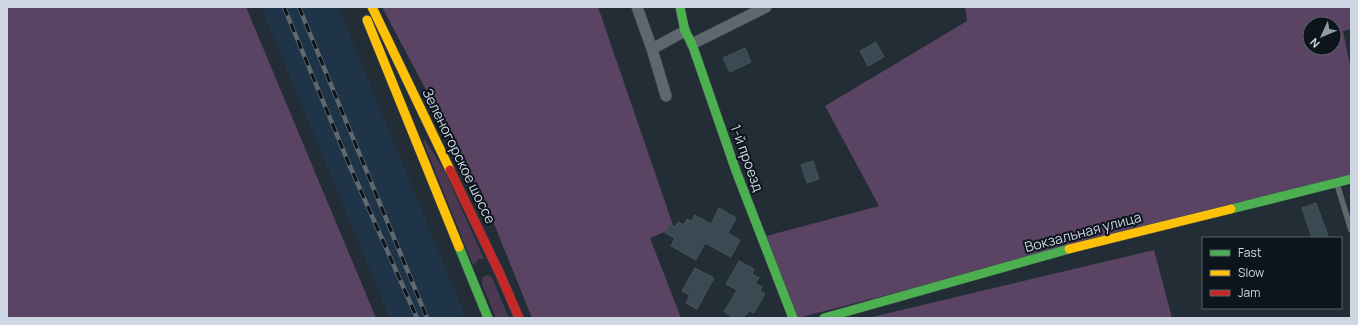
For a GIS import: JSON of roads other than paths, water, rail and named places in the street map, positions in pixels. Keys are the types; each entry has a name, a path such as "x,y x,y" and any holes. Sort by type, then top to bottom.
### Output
{"street":[{"name":"Зеленогорское шоссе","path":"372,7 500,274 519,318"},
{"path":"637,7 652,49 666,96"},
{"name":"1-й проезд","path":"680,7 685,32 692,44 736,170 793,318"},
{"path":"692,44 766,7"},
{"name":"Зеленогорское шоссе","path":"364,14 488,318"},
{"path":"652,49 685,32"},
{"name":"Вокзальная улица","path":"824,318 1058,252 1351,179"},
{"path":"486,268 500,274"},
{"path":"475,285 477,273"}],"lane":[{"path":"1336,182 1351,230"}],"railway":[{"path":"284,7 349,164 417,318"},
{"path":"299,7 427,318"}]}
